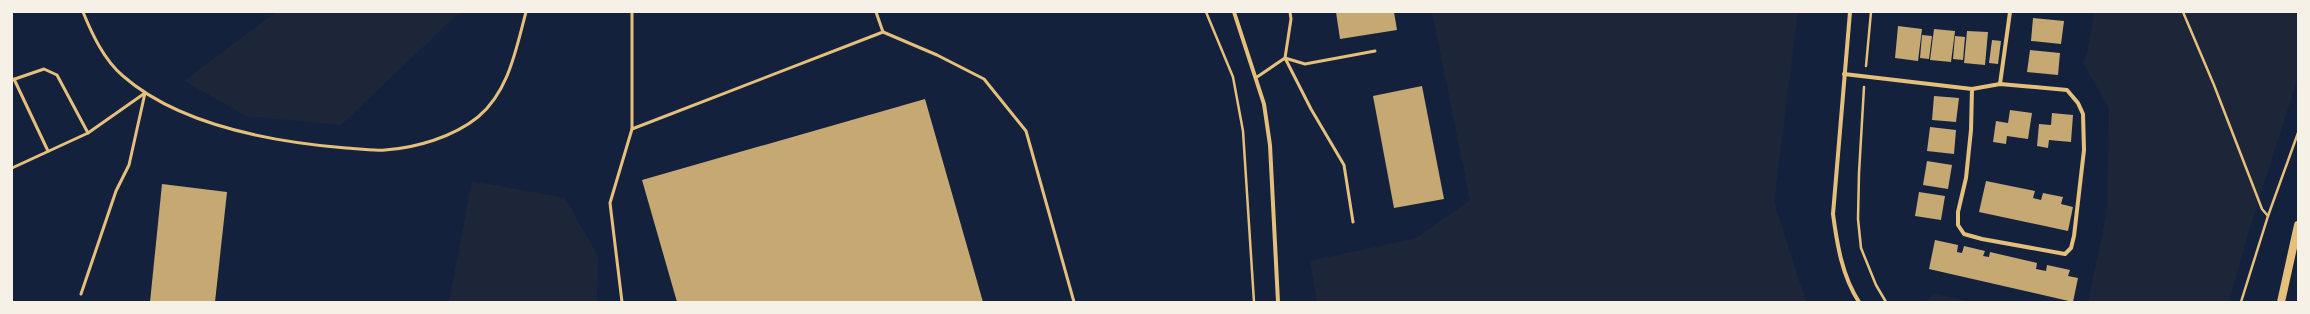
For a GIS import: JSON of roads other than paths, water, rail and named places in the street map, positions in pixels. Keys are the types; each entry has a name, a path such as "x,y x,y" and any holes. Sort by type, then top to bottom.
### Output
{"main road":[{"path":"2281,302 2298,225"}],"street":[{"path":"1234,12 1257,78 1264,104 1270,145 1278,302"},
{"path":"1850,12 1833,214 1836,241 1843,267 1859,302"},
{"path":"2000,84 2010,12"},
{"path":"1844,74 1972,90 2000,84 2067,90 2078,103 2083,114 2084,150 2074,236 2071,248 2065,254 2054,254 1982,239 1964,234 1958,225 1958,212 1967,164 1972,90"}],"lane":[{"path":"83,12 102,51 122,75 145,93 191,115 241,133 322,146 385,150 422,144 453,132 478,117 501,91 514,60 526,12"},
{"path":"622,302 610,203 632,129 632,12"},
{"path":"876,12 883,32"},
{"path":"1290,12 1291,19 1285,58 1311,109 1344,165 1353,222"},
{"path":"632,129 883,32 938,55 984,79 1026,131 1074,302"},
{"path":"1285,58 1305,64 1375,51"},
{"path":"1257,78 1285,58"},
{"path":"48,152 13,80 44,69 57,75 88,133"},
{"path":"12,168 88,133 145,93"},
{"path":"80,294 116,191 129,165 145,93"}]}
